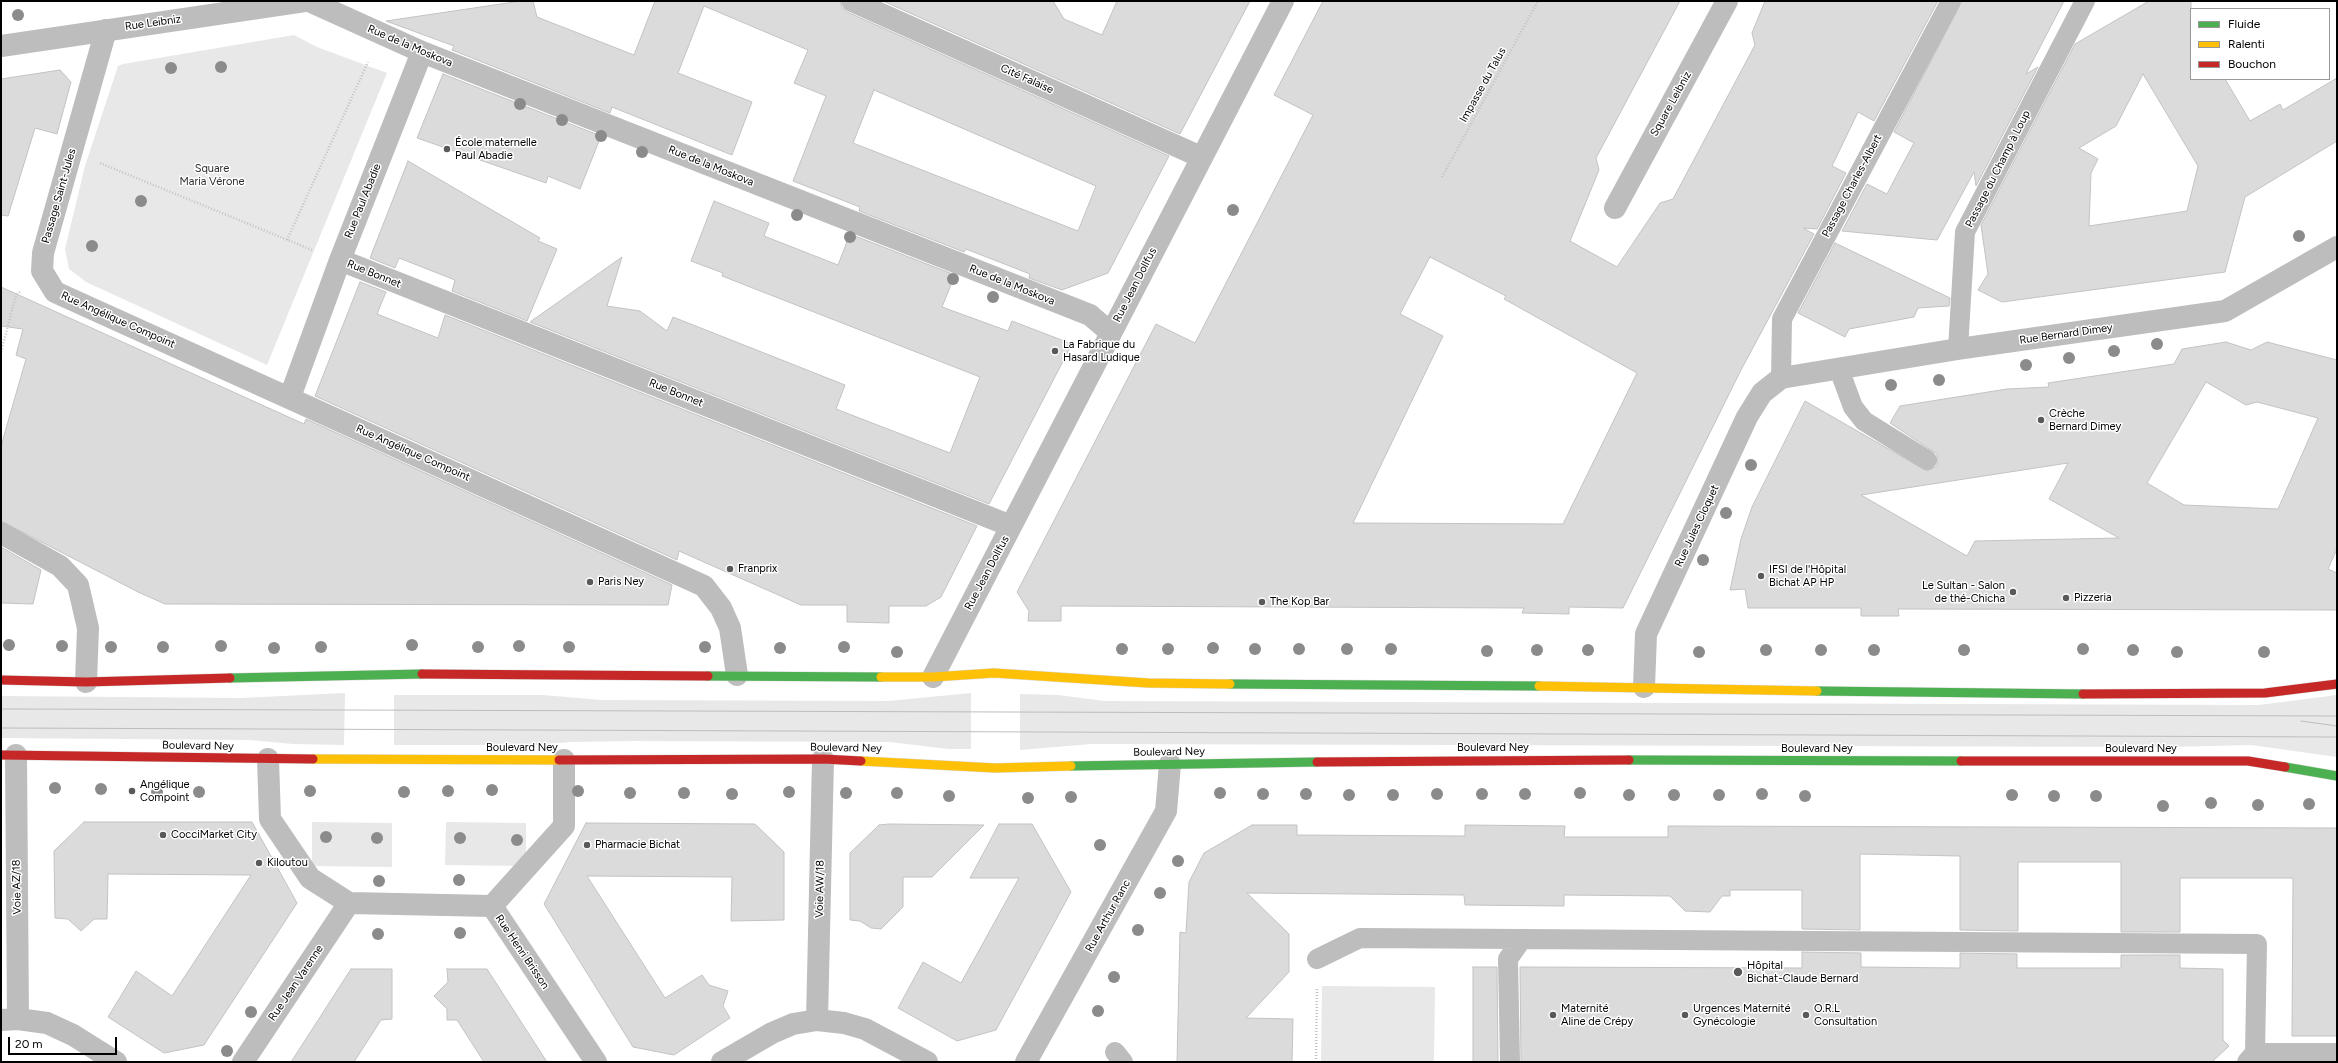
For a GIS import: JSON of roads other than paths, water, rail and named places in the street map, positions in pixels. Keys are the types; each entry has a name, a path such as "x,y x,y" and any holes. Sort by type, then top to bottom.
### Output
{"main road":[{"path":"1,680 86,682 368,674 933,676 994,673 1148,683 1644,687 1919,693 2226,694 2264,693 2337,684"},
{"name":"Boulevard Ney","path":"8,755 268,759 823,759 995,768 1392,760 2248,761 2337,776"}],"street":[{"name":"Rue Leibniz","path":"1,46 305,1"},
{"name":"Rue de la Moskova","path":"309,1 422,52 1090,315 1111,333"},
{"name":"Cité Falaise","path":"852,1 1201,157"},
{"name":"Rue Jean Dollfus","path":"933,676 1283,1"},
{"name":"Square Leibniz","path":"1614,208 1727,1"},
{"name":"Passage Saint-Jules","path":"42,272 43,253 106,30"},
{"name":"Rue Paul Abadie","path":"290,397 340,260 422,52"},
{"name":"Rue Bernard Dimey","path":"1781,378 1958,349 2225,311 2337,247"},
{"name":"Rue Bonnet","path":"340,260 1012,526"},
{"name":"Rue Angélique Compoint","path":"42,272 55,292 290,397 704,586 721,608 730,628 737,675"},
{"name":"Rue Jules Cloquet","path":"1644,687 1646,634 1747,417 1762,393 1781,378"},
{"path":"1,534 60,566 78,585 88,628 86,682"},
{"name":"Voie AZ/18","path":"8,755 10,1019"},
{"path":"268,759 270,819 310,878 349,903 492,906"},
{"name":"Voie AW/18","path":"817,1020 823,759"},
{"name":"Rue Henri Brisson","path":"564,760 564,826 492,906 596,1062"},
{"name":"Rue Arthur Ranc","path":"1026,1062 1166,811 1170,764"},
{"name":"Rue Jean Varenne","path":"243,1062 349,903"},
{"path":"10,1019 33,1020 62,1029 116,1062"},
{"path":"722,1062 772,1033 793,1024 817,1020 844,1023 865,1029 927,1062"}],"lane":[{"name":"Passage Charles-Albert","path":"1781,378 1782,319 1951,1"},
{"name":"Passage du Champ à Loup","path":"1958,349 1965,232 2085,1"},
{"path":"1839,369 1853,407 1864,421 1927,460"},
{"path":"1317,959 1360,938 2257,944 2251,1058 2337,1053"},
{"path":"1510,1062 1508,958 1522,939"}],"tram line":[{"path":"1,709 2337,716"},
{"path":"2301,721 2337,726"},
{"path":"1,728 2337,737"}],"place":[{"name":"École maternelle Paul Abadie","path":"447,149"},
{"name":"La Fabrique du Hasard Ludique","path":"1055,351"},
{"name":"Crèche Bernard Dimey","path":"2041,420"},
{"name":"Franprix","path":"730,569"},
{"name":"IFSI de l'Hôpital Bichat AP HP","path":"1761,576"},
{"name":"Paris Ney","path":"590,582"},
{"name":"Le Sultan - Salon de thé-Chicha","path":"2013,592"},
{"name":"Pizzeria","path":"2066,598"},
{"name":"The Kop Bar","path":"1262,602"},
{"name":"Angélique Compoint","path":"132,791"},
{"name":"CocciMarket City","path":"163,835"},
{"name":"Pharmacie Bichat","path":"587,845"},
{"name":"Kiloutou","path":"259,863"},
{"name":"Hôpital Bichat-Claude Bernard","path":"1738,972"},
{"name":"Maternité Aline de Crépy","path":"1553,1015"},
{"name":"Urgences Maternité Gynécologie","path":"1685,1015"},
{"name":"O.R.L Consultation","path":"1806,1015"}],"park label":[{"name":"Square Maria Vérone","path":"212,175"}]}
